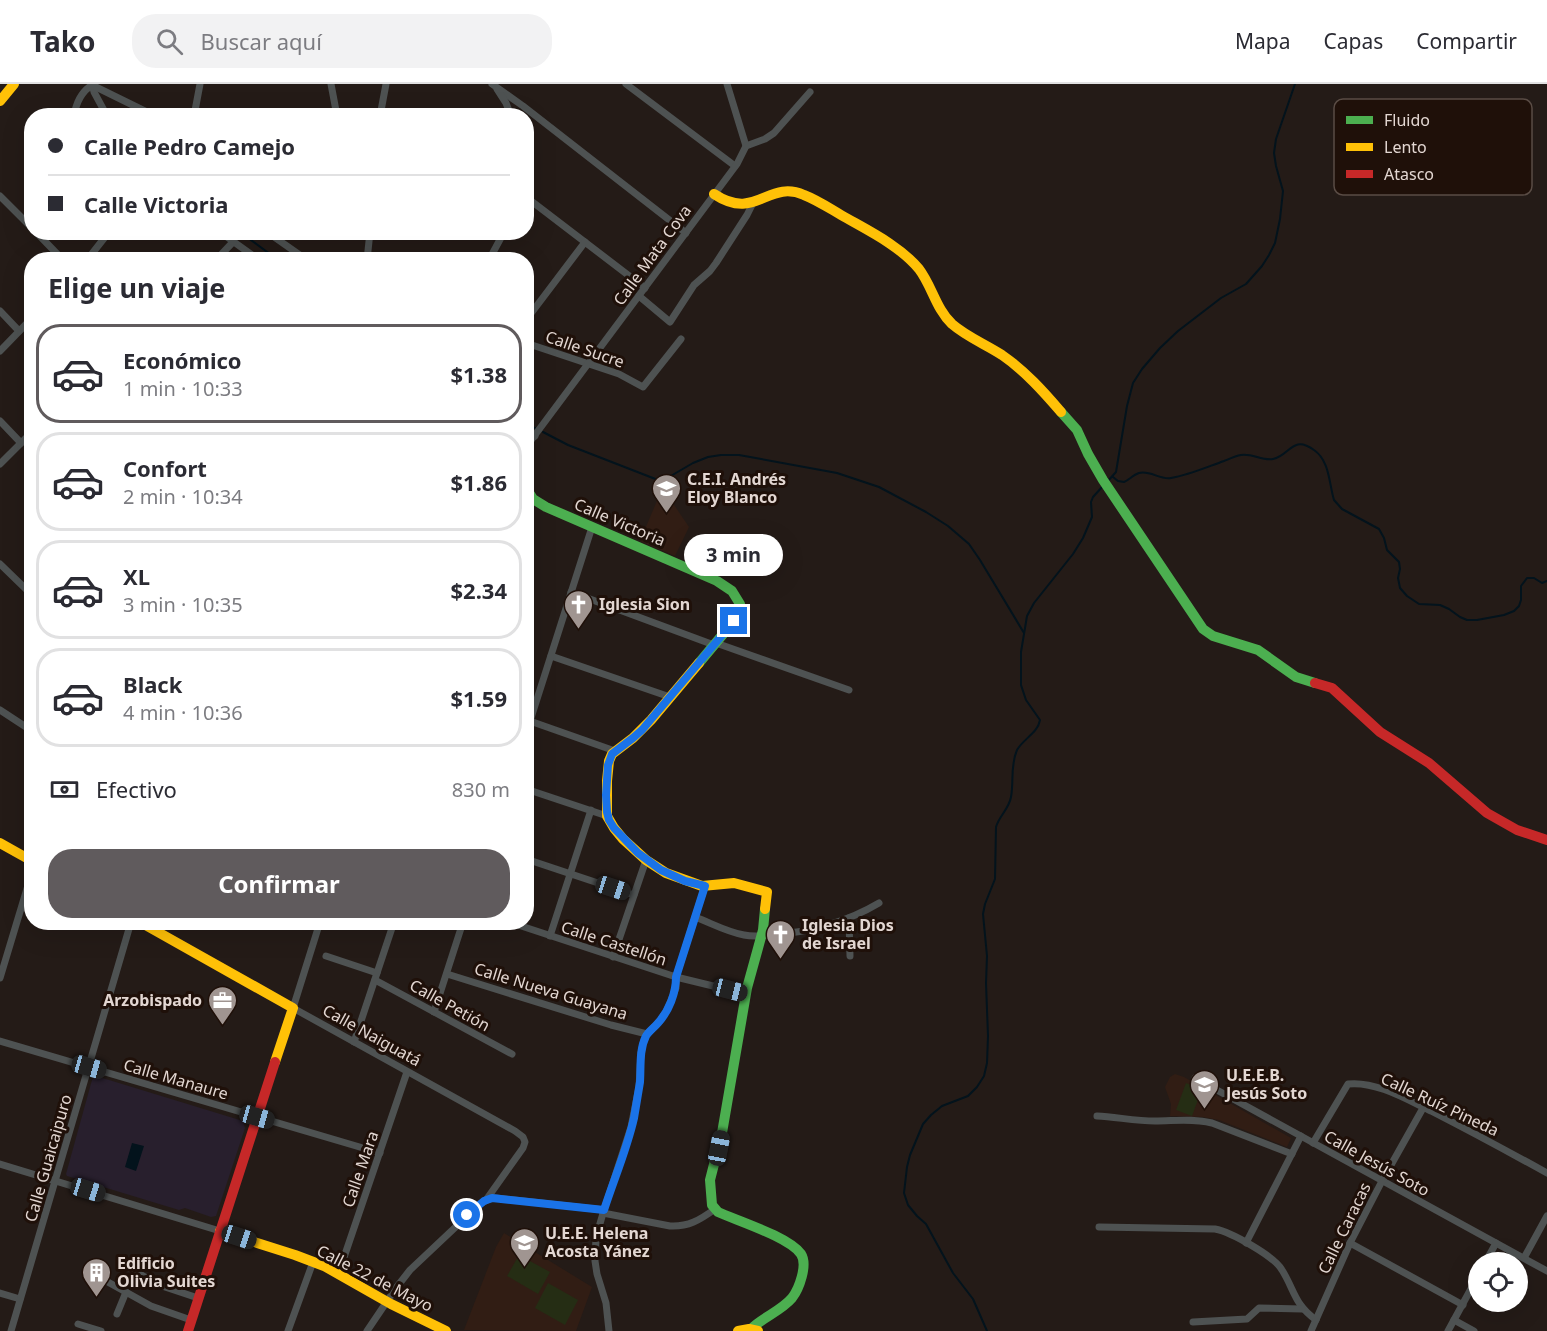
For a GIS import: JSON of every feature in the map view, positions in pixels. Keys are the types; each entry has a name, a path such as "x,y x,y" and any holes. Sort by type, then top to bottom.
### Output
{"street":[{"path":"0,101 14,84"},
{"path":"196,108 200,84"},
{"path":"331,84 336,108"},
{"path":"382,108 386,84"},
{"path":"626,84 735,166"},
{"path":"727,84 746,146 774,133 810,92"},
{"path":"76,108 79,99 92,85"},
{"path":"92,85 103,108"},
{"path":"92,85 139,108"},
{"path":"494,85 508,108"},
{"path":"494,85 524,108"},
{"path":"534,116 686,233"},
{"name":"Calle Mata Cova","path":"535,436 735,166 746,146"},
{"path":"714,194 742,205 782,192 796,191 866,230 907,257 920,272 948,321 1018,366 1077,430 1103,480 1203,629 1213,636 1258,650 1296,677 1332,688 1380,732 1429,763 1487,813 1517,830 1547,840"},
{"path":"0,196 24,220"},
{"path":"639,296 670,322 694,285 711,271 754,201"},
{"path":"534,203 645,288"},
{"path":"44,240 55,252"},
{"path":"94,252 103,240"},
{"path":"230,240 247,252"},
{"path":"278,240 296,252"},
{"path":"224,252 233,242"},
{"path":"534,309 585,242"},
{"path":"0,311 20,331"},
{"path":"0,351 24,327"},
{"name":"Calle Sucre","path":"534,346 620,374 643,387 681,339"},
{"path":"0,421 21,442"},
{"path":"0,464 24,439"},
{"name":"Calle Victoria","path":"534,498 540,504 706,575 732,591 739,600 740,609 734,621 633,738 615,751"},
{"path":"534,704 592,527"},
{"path":"0,564 24,587"},
{"path":"571,592 849,690"},
{"path":"551,656 670,697"},
{"path":"0,710 24,726"},
{"path":"534,723 615,751 608,765 607,816 623,839 646,860 666,873 685,881 705,886 734,883 767,892 761,936 746,994 722,1133 710,1180 711,1200 715,1209 724,1215 768,1234 798,1251 802,1257 802,1276 795,1294 786,1305 763,1318 755,1330 738,1331"},
{"path":"534,792 607,816"},
{"path":"550,936 591,810"},
{"path":"0,843 24,856"},
{"path":"613,957 646,860"},
{"path":"534,862 634,895"},
{"path":"609,1331 606,1303 595,1261 596,1237 631,1127 639,1086 641,1053 647,1034 667,1010 676,988 676,977 705,886"},
{"path":"0,978 24,898"},
{"path":"695,917 744,935 761,936 800,931 849,918 879,903"},
{"path":"849,918 850,956"},
{"name":"Calle Guaicaipuro","path":"11,1331 129,930"},
{"name":"Calle Naiguatá","path":"154,930 523,1137 525,1142 523,1148 486,1200"},
{"path":"188,1331 317,930"},
{"path":"354,1042 391,930"},
{"path":"434,1012 461,930"},
{"name":"Calle Castellón","path":"532,930 676,977 746,994"},
{"name":"Calle Petión","path":"326,956 376,976 434,1012 512,1054"},
{"name":"Calle Nueva Guayana","path":"447,974 647,1034"},
{"name":"Calle Manaure","path":"0,1041 380,1153"},
{"name":"Calle Mara","path":"338,1275 407,1072"},
{"name":"Calle Jesús Soto","path":"1195,1078 1513,1252"},
{"name":"Calle Ruíz Pineda","path":"1313,1143 1348,1084 1357,1083 1368,1085 1423,1108 1547,1173"},
{"name":"Calle Caracas","path":"1311,1331 1350,1243 1423,1108"},
{"path":"1097,1116 1148,1121 1201,1120 1292,1154"},
{"path":"1246,1243 1301,1136"},
{"path":"0,1164 220,1231"},
{"path":"367,1331 410,1270 459,1222 486,1200 496,1198 603,1211 670,1226 696,1222 715,1209"},
{"path":"1527,1252 1547,1216"},
{"path":"1099,1227 1215,1229 1229,1233 1281,1268 1302,1309 1316,1320"},
{"name":"Calle 22 de Mayo","path":"220,1231 313,1262 386,1302 446,1331"},
{"path":"1350,1243 1463,1305"},
{"path":"1491,1252 1496,1243"},
{"name":"Calle Jesús Soto","path":"1528,1260 1547,1270"},
{"path":"288,1331 313,1262"},
{"path":"122,1264 159,1285 198,1298"},
{"path":"88,1271 152,1306 191,1320"},
{"path":"117,1314 126,1292"},
{"path":"0,1293 20,1299"},
{"path":"1448,1331 1468,1295"},
{"path":"1192,1322 1246,1319 1259,1308 1302,1309"},
{"path":"1454,1320 1474,1331"},
{"path":"78,1324 101,1331"}],"shaded area":[{"name":"C.E.I. Andrés Eloy Blanco","path":"659,496 670,499 689,527 675,556 640,541"},
{"name":"U.E.E.B. Jesús Soto","path":"1175,1074 1291,1138 1287,1147 1219,1120 1170,1116 1171,1104 1165,1087 1170,1077"},
{"path":"96,1076 243,1121 245,1128 216,1216 211,1217 185,1208 179,1210 67,1176 92,1080"},
{"name":"U.E.E. Helena Acosta Yánez","path":"504,1233 592,1287 576,1331 464,1330 496,1247"}],"green space":[{"path":"1186,1083 1202,1089 1192,1116 1176,1110"},
{"path":"519,1255 550,1272 538,1294 507,1276"},
{"path":"548,1283 578,1300 565,1325 535,1308"}],"water":[{"path":"132,1143 144,1146 136,1171 125,1167"}],"waterway":[{"path":"1107,482 1116,472 1127,406 1133,383 1142,369 1178,331 1221,298 1246,284 1262,266 1275,243 1283,191 1274,153 1276,139 1295,84"},
{"path":"251,240 267,252"},
{"path":"543,432 568,445 658,480 669,477 708,457 739,455 837,473 879,487 926,512 948,526 969,544 1024,633"},
{"path":"1113,477 1124,482 1143,472 1171,478 1241,455 1273,459 1301,444 1314,450 1323,460 1334,500 1342,509 1379,529 1387,550 1399,562 1400,588 1419,604 1440,605 1467,620 1477,620 1514,611 1519,606 1521,586 1527,578 1534,578 1542,583 1547,581"},
{"path":"987,1331 973,1299 953,1273 926,1224 908,1205 904,1193 907,1167 923,1124 942,1106 968,1096 984,1076 988,1036 987,956 983,914 995,879 996,827 1010,801 1017,750 1036,729 1040,720 1026,700 1021,685 1021,652 1027,616 1034,603 1083,538 1092,517 1091,502 1103,486"}],"traffic: fast":[{"path":"1061,412 1077,430 1103,480 1203,629 1213,636 1258,650 1296,677 1315,683"},
{"path":"534,500 546,507 717,581 732,591 740,604 738,613 699,663"},
{"path":"751,1329 792,1298 800,1283 804,1264 801,1254 786,1242 718,1212 712,1205 710,1180 722,1133 747,988 763,930 765,909"}],"traffic: slow":[{"path":"0,101 14,84"},
{"path":"714,194 741,204 781,192 804,195 882,239 911,260 919,269 942,311 952,324 1010,361 1061,412"},
{"path":"699,663 651,720 612,754 607,781 607,816 623,839 646,860 666,873 702,886 734,883 767,892 765,909"},
{"path":"0,843 24,856"},
{"path":"154,930 293,1008 275,1062"},
{"path":"220,1231 324,1266 391,1304 446,1331"},
{"path":"738,1331 749,1329 758,1331"}],"traffic: jam":[{"path":"1315,683 1332,688 1380,732 1429,763 1487,813 1517,830 1547,840"},
{"path":"188,1331 275,1062"}],"place":[{"name":"C.E.I. Andrés Eloy Blanco","path":"666,514"},
{"name":"Iglesia Sion","path":"578,630"},
{"name":"Iglesia Dios de Israel","path":"781,960"},
{"name":"Arzobispado","path":"223,1026"},
{"name":"U.E.E.B. Jesús Soto","path":"1205,1110"},
{"name":"U.E.E. Helena Acosta Yánez","path":"524,1268"},
{"name":"Edificio Olivia Suites","path":"96,1298"}],"route":[{"path":"467,1215 484,1201 492,1198 604,1210 633,1119 644,1040 664,1016 676,988 676,977 705,886 685,881 653,865 614,828 607,816 609,761 615,751 633,738 651,720 734,621"}]}
